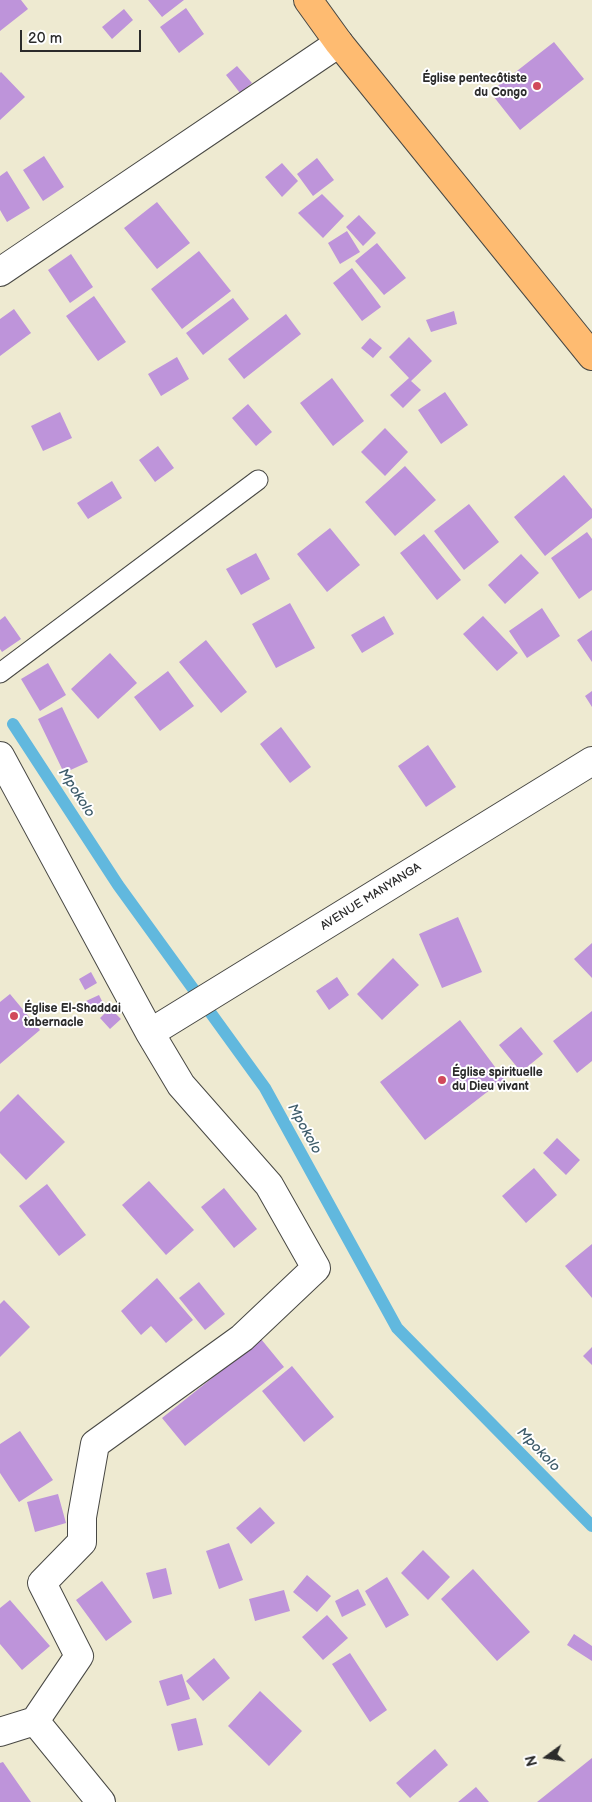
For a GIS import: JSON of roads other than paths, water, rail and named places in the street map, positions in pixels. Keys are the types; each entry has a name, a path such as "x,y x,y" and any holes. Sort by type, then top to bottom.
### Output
{"highway":[{"path":"308,0 339,43 592,356"}],"street":[{"path":"0,272 339,43"},
{"path":"0,756 150,1033 181,1085 269,1185 316,1268 242,1338 95,1444 82,1517 82,1542 42,1583 79,1656 35,1721 0,1732"},
{"name":"AVENUE MANYANGA","path":"150,1033 592,760"},
{"path":"35,1721 101,1802"}],"lane":[{"path":"0,673 258,480"}],"waterway":[{"name":"Mpokolo","path":"13,724 118,885 265,1088 397,1328 592,1526"}],"place":[{"name":"Église pentecôtiste du Congo","path":"537,86"},
{"name":"Église El-Shaddai tabernacle","path":"14,1016"},
{"name":"Église spirituelle du Dieu vivant","path":"442,1080"}]}
